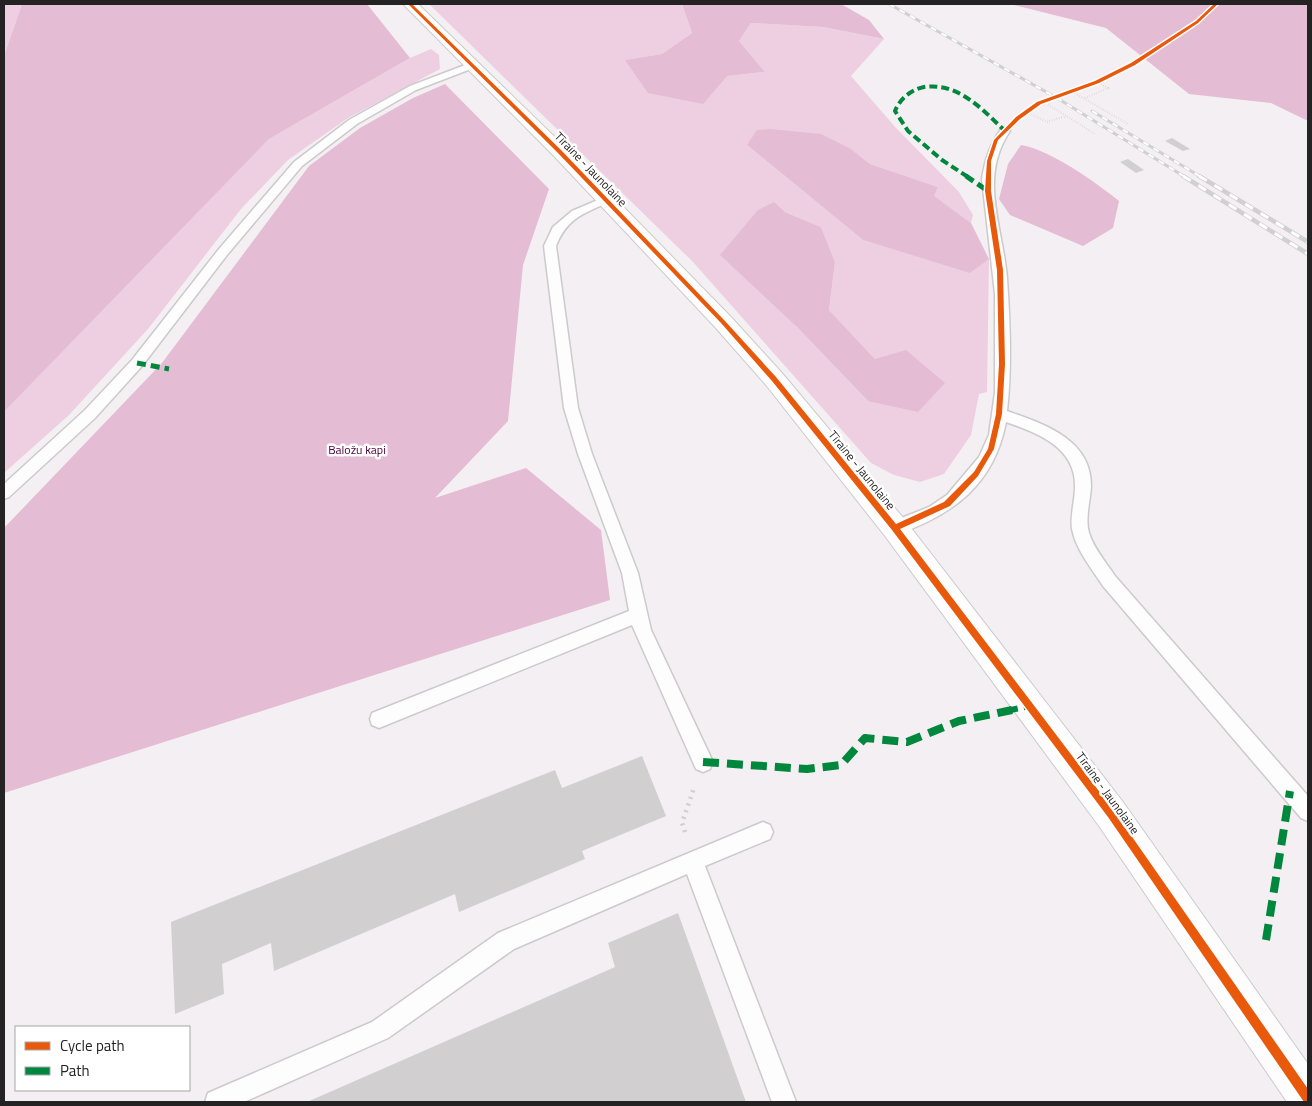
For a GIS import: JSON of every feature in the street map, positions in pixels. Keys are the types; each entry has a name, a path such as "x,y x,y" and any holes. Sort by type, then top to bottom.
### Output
{"main road":[{"name":"Tīraine - Jaunolaine","path":"410,4 473,65 605,200 723,322 774,379 895,528 1110,814 1308,1098"}],"lane":[{"path":"4,493 90,414 137,363 224,252 298,164 353,122 413,88 473,65"},
{"path":"895,528 947,504 976,474 991,449 999,414 1002,364 1000,270 989,200 988,170 996,140 1005,131"},
{"path":"605,200 576,213 557,229 550,246 571,408 585,454 630,573 642,630 703,762"},
{"path":"999,414 1057,437 1080,460 1083,483 1080,527 1089,550 1109,581 1308,811"},
{"path":"379,719 639,616"},
{"path":"217,1102 380,1030 506,941 763,832"},
{"path":"693,861 784,1102"}],"path":[{"path":"1039,103 1097,82 1132,64 1198,22 1216,4"},
{"path":"1171,39 1190,46"},
{"path":"1084,98 1108,88 1097,82"},
{"path":"1073,92 1128,124"},
{"path":"1043,102 1095,134"},
{"path":"1026,112 1047,122 1066,116"}],"shaded area":[{"path":"4,4 22,4 4,56"},
{"path":"429,4 682,4 692,33 662,54 626,60 727,76 765,72 739,41 751,23 823,27 884,39 851,76 896,128 959,192 973,215 971,223 933,196 938,187 870,164 851,149 771,129 747,145 863,240 969,272 989,259 987,392 979,394 971,435 944,474 920,482 894,475 871,463 693,262","holes":["774,203 785,212 821,227 835,262 829,310 875,359 868,401 796,326"]},
{"path":"431,49 439,55 440,69 348,118 288,160 241,209 148,329 69,415 4,473 4,412 269,139 410,58"}],"green space":[{"path":"22,4 367,4 410,58 269,139 4,412 4,56"},
{"path":"682,4 841,4 869,20 884,39 823,27 751,23 739,41 765,72 727,76 703,104 648,93 625,60 662,54 692,33"},
{"path":"1010,4 1308,4 1308,121 1271,103 1189,94 1106,28"},
{"name":"Baložu kapi","path":"445,84 549,189 523,265 508,421 435,498 526,468 601,530 610,600 4,793 4,528 162,363 309,166 360,128 413,98"},
{"path":"771,129 821,134 851,149 870,164 938,187 934,196 971,223 989,259 970,273 863,240 747,145 757,130"},
{"path":"1021,145 1046,153 1059,160 1119,201 1113,228 1083,246 1010,215 999,199 1008,164"},
{"path":"774,202 785,212 821,227 835,262 829,310 875,359 906,350 945,383 918,412 868,401 796,326 720,255 758,210"}],"building":[{"path":"1172,138 1190,149 1183,151 1165,141"},
{"path":"1128,159 1144,170 1136,173 1120,162"},
{"path":"642,756 666,816 582,851 585,859 459,912 455,894 274,971 271,943 222,964 224,994 175,1014 171,922 555,770 562,788"},
{"path":"678,913 746,1102 307,1102 615,967 608,943"}],"railway":[{"path":"889,4 1057,98 1185,177"},
{"path":"1092,111 1201,177"},
{"path":"1183,176 1308,254"},
{"path":"1199,176 1308,242"}],"marked path":[{"path":"988,191 942,160 908,131 895,111 908,94 920,88 945,87 967,97 1005,131"},
{"path":"137,363 169,369"},
{"path":"703,762 807,769 841,765 865,738 907,742 959,721 1030,706"},
{"path":"1266,940 1290,791"}],"cycle path":[{"path":"410,4 559,151 723,322 774,379 895,528 1111,814 1308,1098"},
{"path":"895,528 947,504 976,474 991,449 999,414 1002,364 1000,270 988,191 989,161 996,140 1018,118 1039,103 1097,82 1133,64 1197,22 1216,4"}]}
